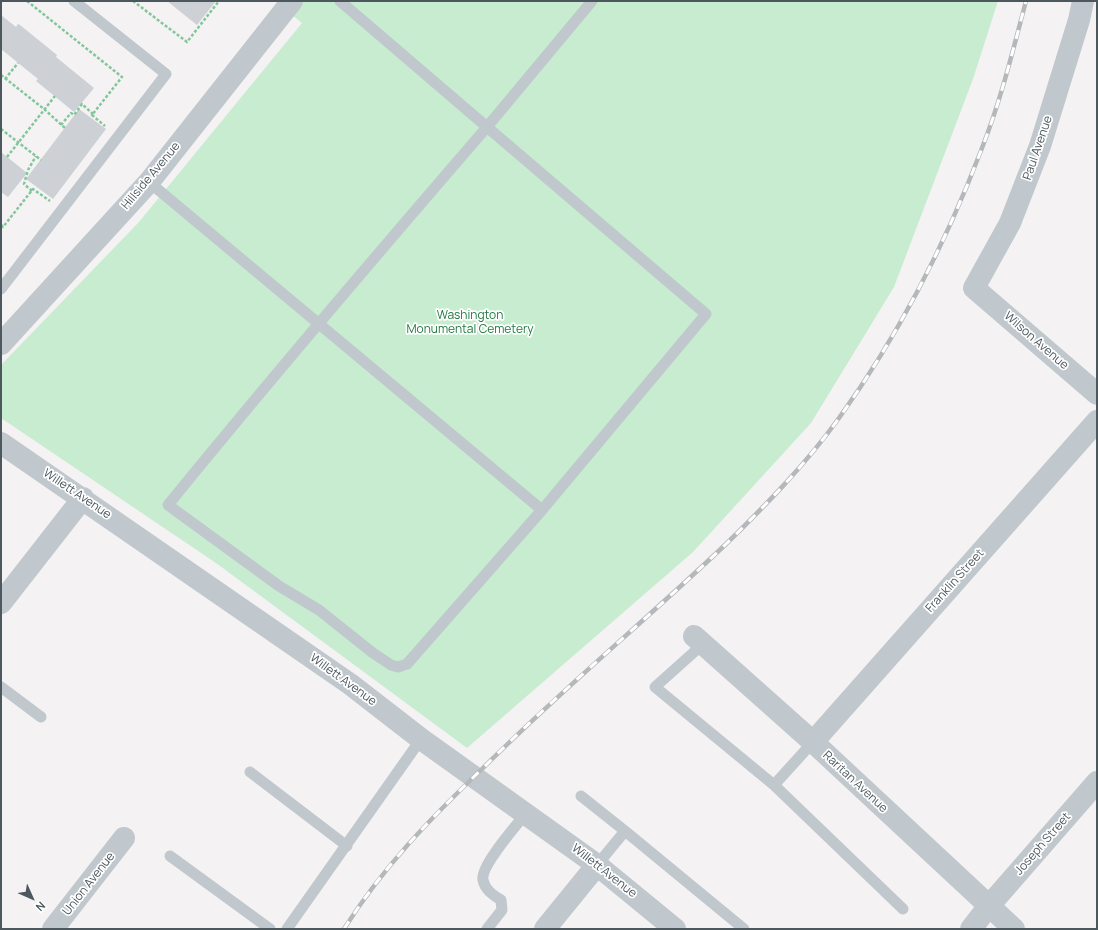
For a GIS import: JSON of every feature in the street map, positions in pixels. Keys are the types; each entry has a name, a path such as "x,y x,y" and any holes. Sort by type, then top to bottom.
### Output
{"street":[{"name":"Hillside Avenue","path":"1,344 149,182 292,1"},
{"name":"Paul Avenue","path":"974,288 1010,223 1040,146 1079,20 1083,1"},
{"name":"Wilson Avenue","path":"974,288 1097,394"},
{"name":"Franklin Street","path":"812,742 1097,421"},
{"name":"Willett Avenue","path":"1,442 350,684 421,739 597,864 676,929"},
{"path":"1,603 82,498"},
{"name":"Raritan Avenue","path":"699,640 812,742 988,907 1014,929"},
{"name":"Joseph Street","path":"971,929 988,907 1097,782"},
{"name":"Union Avenue","path":"53,929 124,838"},
{"path":"545,929 597,864"}],"lane":[{"path":"1,289 5,276 166,74 74,1"},
{"path":"340,1 487,127 706,314 542,510 407,664 398,667 391,665 373,653 319,610 279,586 168,505 318,324 487,127 592,1"},
{"path":"149,182 542,510"},
{"path":"699,640 655,687 774,785 903,909"},
{"path":"1,687 41,717"},
{"path":"287,929 421,739"},
{"path":"774,785 812,742"},
{"path":"250,772 347,846"},
{"path":"581,796 744,929"},
{"path":"487,929 502,910 501,900 488,891 482,879 485,867 526,813"},
{"path":"597,864 625,831"},
{"path":"170,856 270,929"}],"path":[{"path":"27,1 122,77 93,114"},
{"path":"133,1 187,42 218,1"},
{"path":"6,79 18,63"},
{"path":"1,75 65,128"},
{"path":"6,157 55,96"},
{"path":"61,125 70,113 74,115 82,104 93,114 92,115 109,129"},
{"path":"1,129 41,160"},
{"path":"36,156 28,170 24,184 32,191 33,189 52,203 57,197"},
{"path":"1,225 3,227 32,191"}],"green space":[{"name":"Washington Monumental Cemetery","path":"275,1 998,1 973,79 894,287 811,423 693,552 467,748 216,563 1,418 1,365 139,222 302,23"}],"building":[{"path":"167,1 216,1 197,25"},
{"path":"1,15 16,27 18,24 20,25 94,88 74,112 36,81 38,79 1,49"},
{"path":"79,109 106,129 53,199 26,179"},
{"path":"1,152 27,173 8,197 1,192"}],"railway":[{"path":"344,929 375,885 425,826 512,740 725,545 770,500 799,468 839,418 861,387 901,322 953,219 995,112 1026,1"}]}
